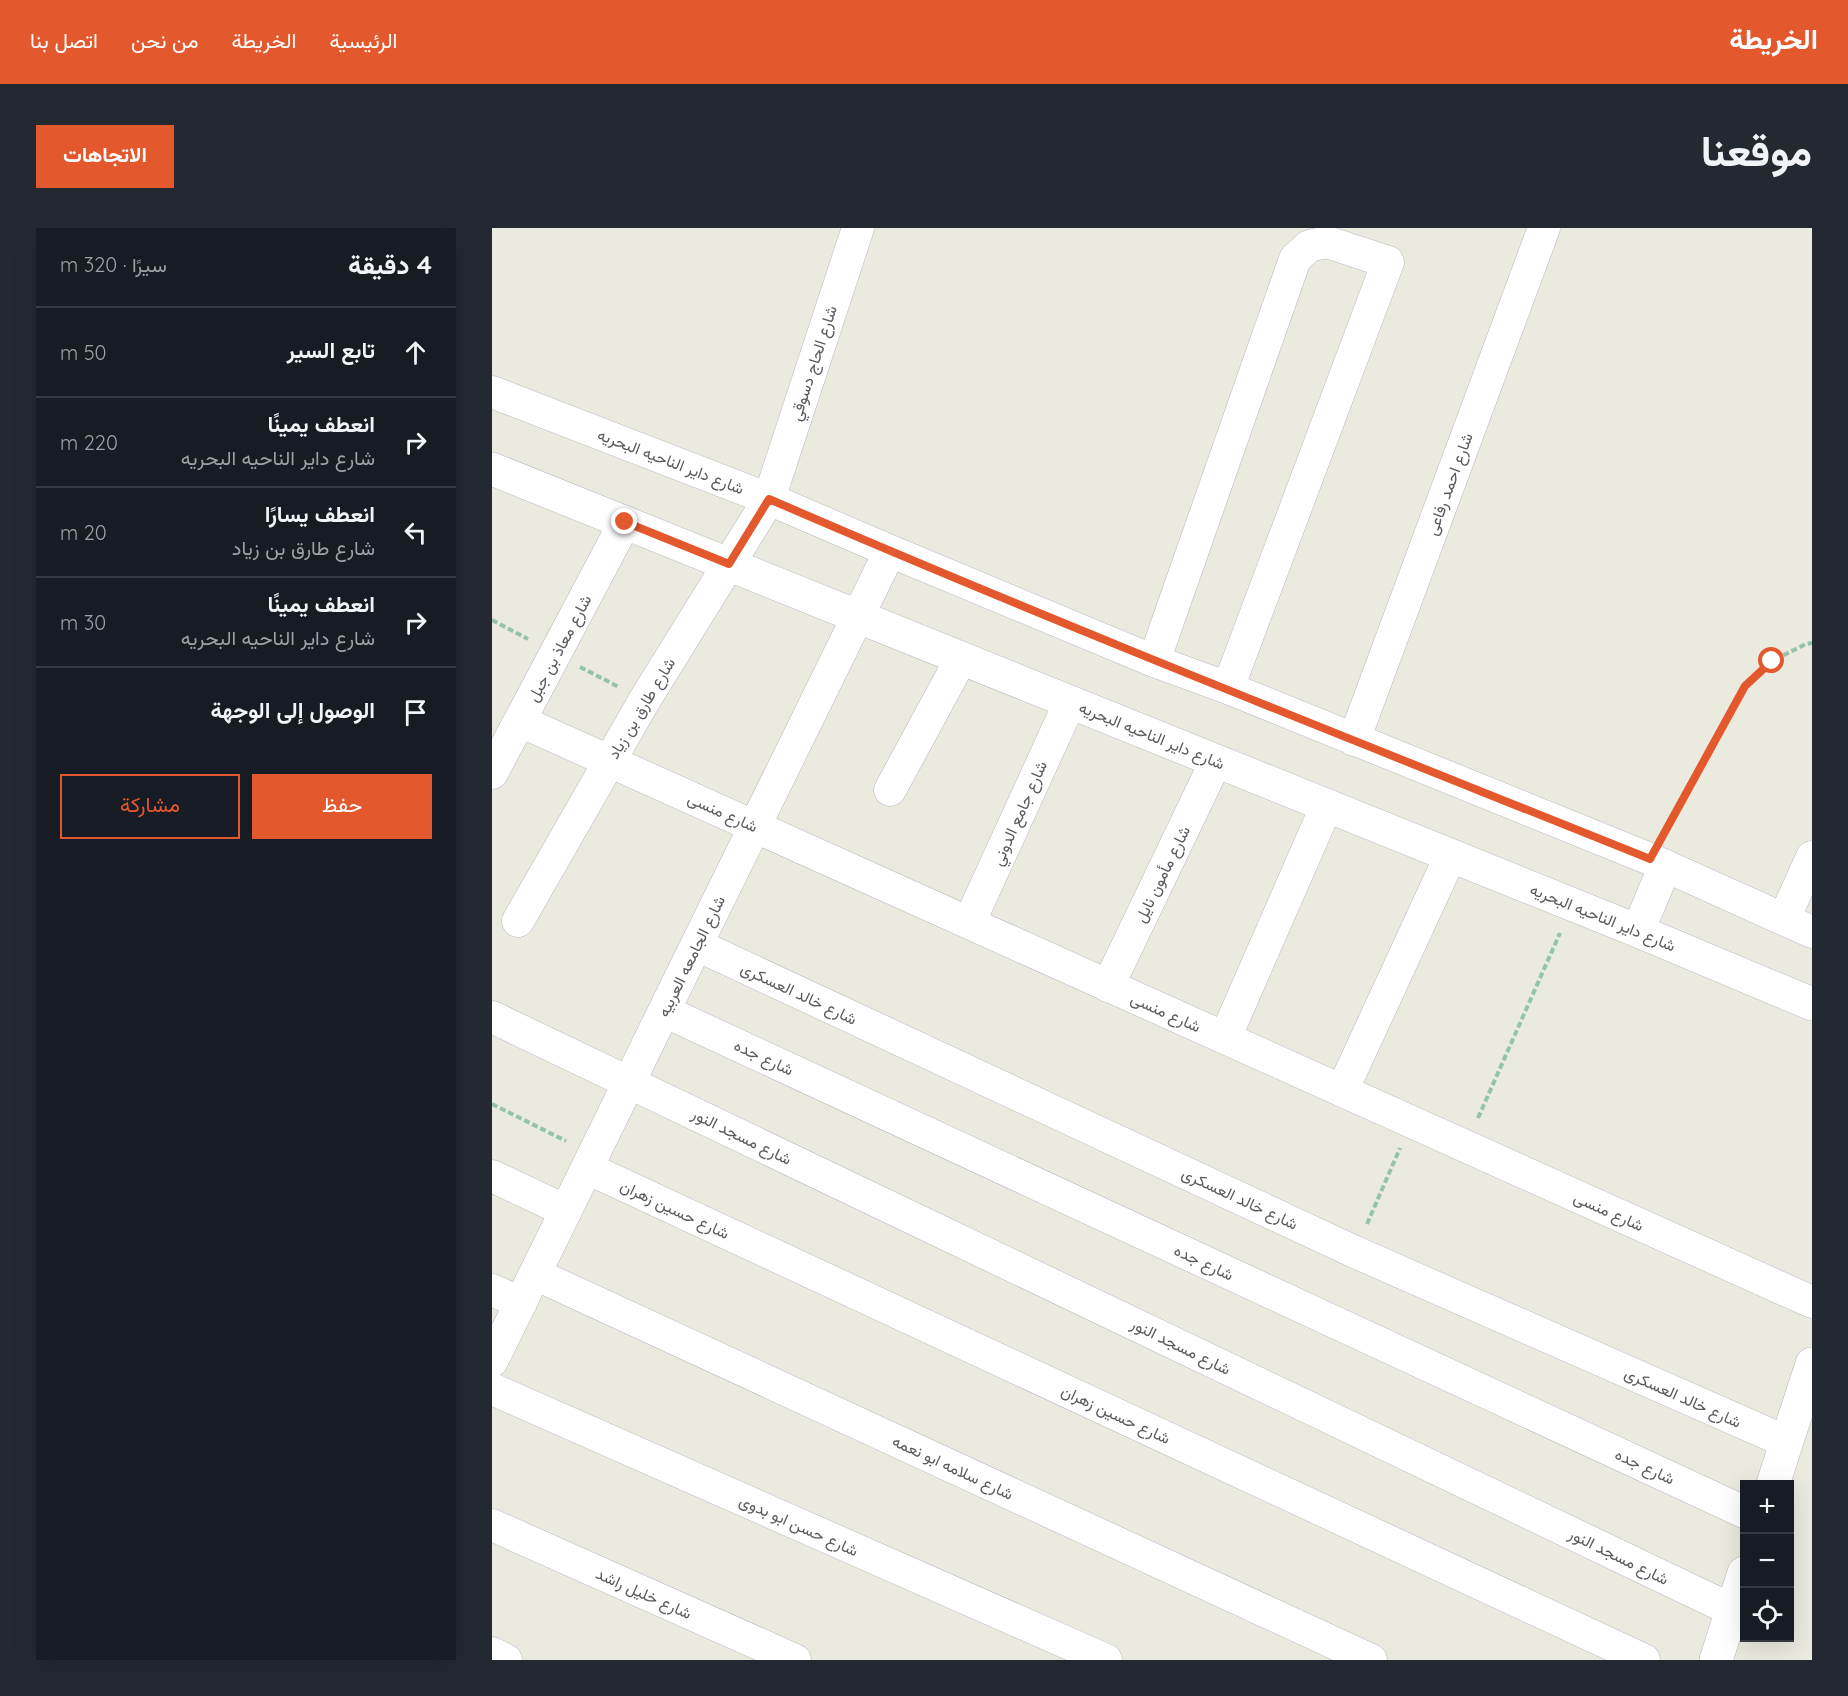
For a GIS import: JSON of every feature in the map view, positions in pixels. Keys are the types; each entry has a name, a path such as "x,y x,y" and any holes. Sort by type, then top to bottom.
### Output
{"street":[{"name":"شارع الحاج دسوقي","path":"769,499 858,228"},
{"name":"شارع احمد رفاعى","path":"1354,740 1544,228"},
{"path":"1154,661 1295,259 1309,246 1327,242 1388,262 1228,688"},
{"name":"شارع داير الناحيه البحريه","path":"492,392 769,499 1154,661 1228,688 1658,862 1812,932"},
{"name":"شارع داير الناحيه البحريه","path":"494,475 625,522 1573,904 1812,1004"},
{"name":"شارع طارق بن زياد","path":"518,921 644,700 769,499"},
{"name":"شارع معاذ بن جبل","path":"492,773 625,522"},
{"name":"شارع الجامعه العربيه","path":"492,1361 890,551"},
{"path":"890,790 961,659"},
{"name":"شارع جامع الدوني","path":"969,923 1070,702"},
{"name":"شارع منسى","path":"520,721 1812,1302"},
{"name":"شارع مأمون نايل","path":"1108,986 1216,761"},
{"path":"1225,1038 1327,805"},
{"path":"1342,1091 1451,855"},
{"path":"1784,920 1812,857"},
{"path":"1638,931 1658,862"},
{"name":"شارع خالد العسكرى","path":"697,945 1354,1252 1787,1442"},
{"name":"شارع جده","path":"664,1011 1740,1510"},
{"name":"شارع مسجد النور","path":"492,1017 1732,1610"},
{"name":"شارع حسين زهران","path":"590,1161 1644,1660"},
{"path":"492,1176 566,1211"},
{"name":"شارع سلامه ابو نعمه","path":"535,1274 1371,1660"},
{"path":"492,1290 521,1303"},
{"path":"1775,1480 1812,1364"},
{"name":"شارع حسن ابو بدوى","path":"492,1389 1107,1660"},
{"name":"شارع خليل راشد","path":"492,1526 795,1660"},
{"path":"1716,1660 1740,1585"},
{"path":"492,1653 506,1660"}],"path":[{"path":"1658,862 1745,686 1772,661 1812,643"},
{"path":"1465,1146 1573,904"},
{"path":"492,1104 590,1161"},
{"path":"1354,1252 1412,1122"}],"route":[{"path":"625,522 729,564 769,499 1154,661 1228,688 1650,859 1745,686 1772,661"}]}
